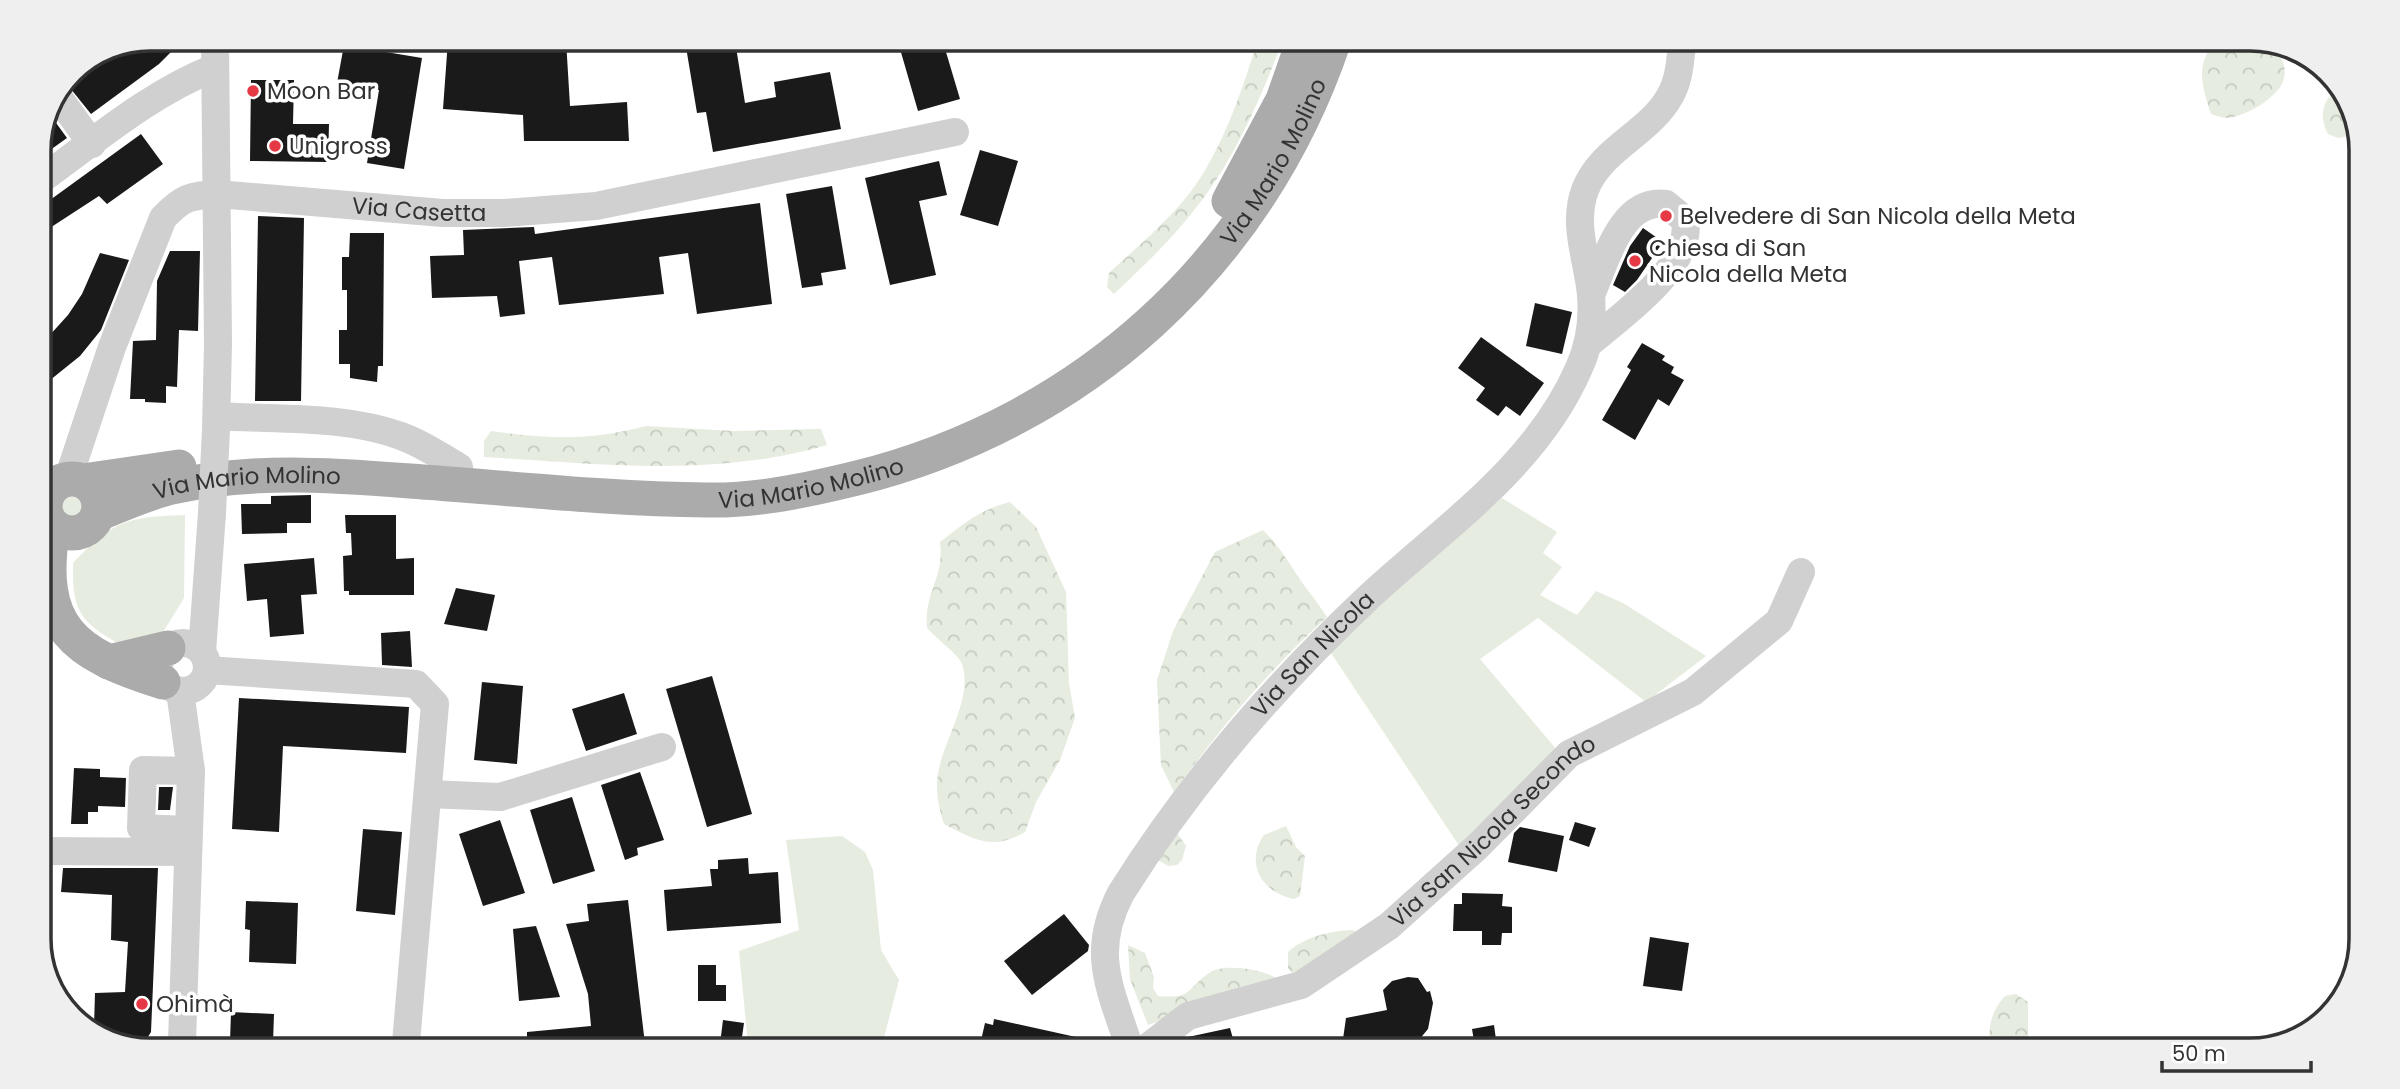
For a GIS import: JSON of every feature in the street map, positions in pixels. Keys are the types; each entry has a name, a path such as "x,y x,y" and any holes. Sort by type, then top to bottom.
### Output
{"main road":[{"name":"Via Mario Molino","path":"62,507 265,458 356,458 709,484 790,474 890,450 989,411 1077,358 1156,289 1234,195 1283,100 1300,51"},
{"name":"Via Mario Molino","path":"62,507 173,487 278,475 342,476 710,501 802,492 895,468 999,427 1085,376 1180,297 1256,202 1313,102 1330,51"},
{"path":"51,542 62,507"},
{"path":"51,593 59,623 66,634 90,654 109,662 186,667"}],"street":[{"path":"182,1038 191,771 186,667 194,611 208,563 216,422 215,51"},
{"path":"1591,295 1580,223 1586,187 1607,156 1670,99 1679,70 1681,51"},
{"path":"51,173 165,92 214,68"},
{"path":"63,103 92,144"},
{"name":"Via Casetta","path":"62,507 112,347 163,218 178,201 188,197 217,194 443,213 505,213 583,207 955,132"},
{"path":"1588,344 1626,312 1679,257 1686,240 1685,220 1666,204 1645,205 1635,211 1624,223 1591,295"},
{"name":"Via San Nicola","path":"1126,1038 1108,986 1103,951 1113,908 1132,874 1250,717 1370,596 1475,504 1525,453 1567,392 1588,344 1591,295"},
{"path":"216,422 367,426 402,436 458,467"},
{"name":"Via San Nicola Secondo","path":"1159,1038 1188,1016 1301,985 1389,926 1478,846 1569,754 1693,692 1779,621 1801,572"},
{"path":"186,667 416,684 435,704 406,1038"},
{"path":"428,794 500,797 662,747"},
{"path":"188,841 141,828 143,770 191,771"},
{"path":"51,850 188,841"}],"green space":[{"path":"1254,51 1279,51 1257,104 1215,182 1182,225 1114,294 1107,287 1109,273 1189,194 1221,141"},
{"path":"2208,51 2250,51 2280,56 2284,66 2284,78 2276,92 2261,104 2234,117 2221,117 2211,114 2202,80"},
{"path":"2332,94 2336,100 2348,136 2338,138 2328,134 2323,114"},
{"path":"646,426 734,431 821,429 827,445 742,462 699,465 613,465 484,457 484,441 491,431 569,437 606,434"},
{"path":"72,497 83,504 84,509 77,520 72,521 61,514 60,509 67,498"},
{"path":"1502,498 1557,532 1543,553 1562,567 1540,595 1577,615 1596,591 1623,603 1706,656 1646,702 1538,618 1480,659 1557,750 1460,847 1329,650"},
{"path":"1010,502 1036,527 1066,592 1069,683 1075,718 1060,760 1036,802 1025,832 1013,838 993,842 975,839 944,824 937,792 939,769 962,699 964,674 959,659 927,628 927,615 940,565 940,542 981,513"},
{"path":"185,515 184,598 160,637 119,644 105,636 87,621 77,603 73,563 111,529 149,517"},
{"path":"1263,530 1282,552 1327,617 1285,657 1246,700 1174,792 1161,765 1157,680 1173,631 1215,552"},
{"path":"1286,826 1296,847 1305,856 1300,896 1294,899 1273,891 1260,876 1257,866 1258,846 1264,835"},
{"path":"1175,830 1186,846 1182,860 1177,865 1168,866 1155,858"},
{"path":"842,836 865,852 873,870 881,950 899,980 884,1038 747,1038 739,951 799,930 786,840"},
{"path":"1352,930 1364,934 1297,976 1288,969 1288,952 1302,942 1326,933"},
{"path":"1128,945 1145,953 1154,977 1153,988 1158,996 1183,995 1209,973 1225,968 1256,971 1281,981 1148,1025 1130,979"},
{"path":"2016,994 2028,1002 2028,1038 1990,1038 1992,1018 2005,996"}],"building":[{"path":"172,51 159,64 91,114 71,90 95,67 130,53"},
{"path":"343,51 380,51 422,58 404,169 367,163 379,90 337,83"},
{"path":"447,51 567,51 570,106 627,102 629,141 524,141 523,115 443,109"},
{"path":"687,51 737,51 745,103 776,97 774,82 830,72 841,129 713,152 706,112 697,113"},
{"path":"901,51 946,51 960,99 918,111"},
{"path":"251,80 294,80 293,124 329,124 328,162 250,161"},
{"path":"55,121 67,138 51,149"},
{"path":"141,134 163,164 107,204 99,196 51,227 51,199"},
{"path":"980,150 1018,161 998,226 960,215"},
{"path":"939,161 947,195 919,201 936,275 890,285 865,178"},
{"path":"832,186 846,269 821,273 823,285 802,288 786,194"},
{"path":"760,203 772,304 697,314 688,253 659,257 664,294 559,305 552,257 519,261 525,314 500,317 497,296 432,298 430,256 464,255 463,230 534,227 535,234"},
{"path":"258,216 304,218 301,401 255,401"},
{"name":"Chiesa di San Nicola della Meta","path":"1643,228 1663,242 1637,280 1625,292 1613,285 1630,246"},
{"path":"350,233 384,233 383,366 378,366 377,382 350,378 350,364 339,364 339,330 347,330 347,290 342,290 342,257 349,257"},
{"path":"170,251 200,251 198,331 179,330 177,387 166,386 166,403 130,399 133,341 156,340 157,281"},
{"path":"100,253 129,260 101,330 80,356 51,379 51,334 82,294"},
{"path":"1535,303 1572,312 1562,354 1526,346"},
{"path":"1481,337 1544,383 1520,416 1506,406 1498,416 1476,400 1485,388 1458,368"},
{"path":"1642,343 1665,356 1662,360 1674,367 1671,373 1684,380 1669,406 1658,399 1635,440 1602,420 1631,370 1627,367"},
{"path":"311,495 311,523 287,523 287,533 242,534 241,504 271,504 271,496"},
{"path":"345,515 396,515 396,559 414,558 414,595 349,595 349,591 344,591 343,556 352,555 351,533 346,533"},
{"path":"314,558 317,594 301,595 304,634 270,637 267,599 247,601 244,564"},
{"path":"456,588 495,595 487,631 444,624"},
{"path":"410,631 412,667 382,665 381,633"},
{"path":"712,676 752,814 707,827 666,689"},
{"path":"482,682 523,686 517,764 474,760"},
{"path":"624,693 637,734 586,751 572,709"},
{"path":"239,698 409,707 406,753 283,746 279,832 232,829"},
{"path":"74,768 100,769 100,777 126,778 125,807 98,806 98,812 88,812 88,824 71,824"},
{"path":"640,772 664,840 637,848 638,855 625,860 601,785"},
{"path":"159,787 173,787 170,810 158,810"},
{"path":"572,797 595,871 553,884 530,810"},
{"path":"500,820 525,893 483,906 459,834"},
{"path":"1575,822 1596,828 1589,847 1569,840"},
{"path":"1520,827 1564,836 1557,872 1508,862 1514,833"},
{"path":"363,829 402,832 395,915 356,911"},
{"path":"748,858 749,874 778,872 781,923 667,931 664,890 712,886 710,869 718,869 718,860"},
{"path":"63,868 158,868 151,1032 147,1038 112,1031 94,1021 95,993 125,992 128,942 111,940 112,895 61,892"},
{"path":"1462,893 1503,894 1502,906 1512,907 1512,933 1502,933 1501,945 1482,945 1482,931 1453,931 1454,904 1462,904"},
{"path":"628,900 644,1038 527,1038 527,1032 591,1026 588,994 566,924 589,921 587,904"},
{"path":"246,901 298,903 296,964 249,962 250,930 245,929"},
{"path":"1064,914 1089,945 1088,951 1032,995 1004,961"},
{"path":"536,926 560,997 519,1001 513,929"},
{"path":"1650,937 1689,943 1682,991 1643,986"},
{"path":"698,965 716,965 716,985 726,985 726,1001 698,1001"},
{"path":"1408,977 1418,978 1427,992 1430,991 1433,1003 1428,1029 1420,1038 1343,1038 1346,1018 1387,1010 1383,990 1392,981"},
{"path":"231,1012 274,1014 273,1038 230,1038"},
{"path":"994,1019 1080,1038 982,1038 985,1023 993,1025"},
{"path":"723,1020 744,1023 742,1038 721,1038"},
{"path":"1494,1025 1496,1038 1474,1038 1472,1029"},
{"path":"1230,1028 1233,1038 1187,1038"}],"place":[{"name":"Moon Bar","path":"253,91"},
{"name":"Unigross","path":"275,146"},
{"name":"Belvedere di San Nicola della Meta","path":"1666,216"},
{"name":"Chiesa di San Nicola della Meta","path":"1635,261"},
{"name":"Ohimà","path":"142,1004"}]}
